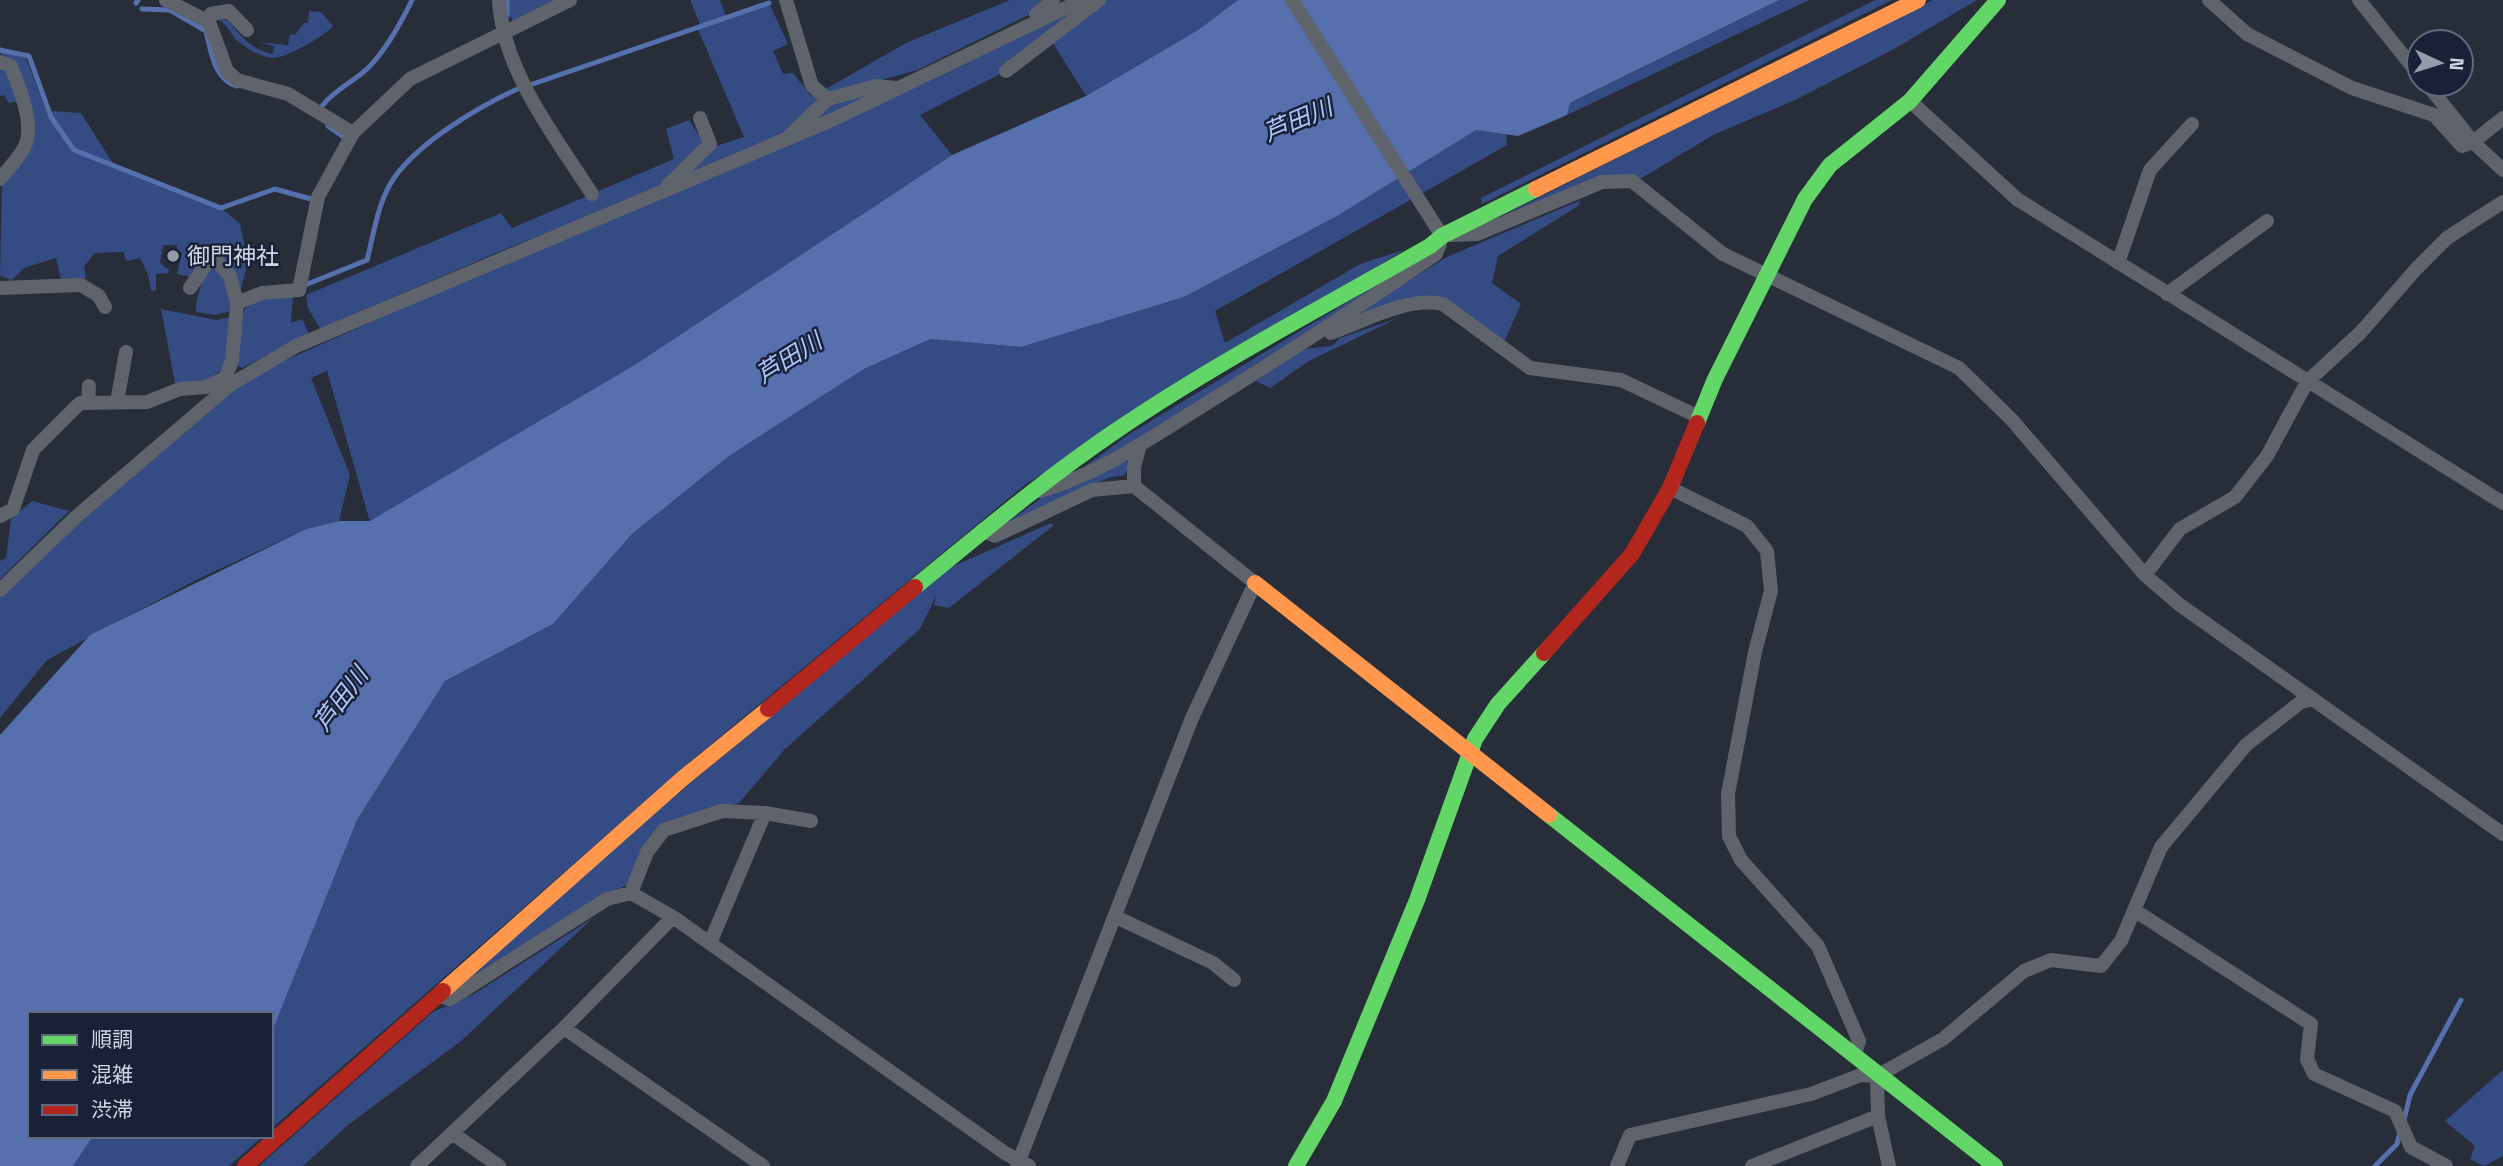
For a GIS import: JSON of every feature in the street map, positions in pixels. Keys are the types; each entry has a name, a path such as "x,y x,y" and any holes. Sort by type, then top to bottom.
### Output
{"street":[{"path":"166,0 209,22"},
{"path":"499,0 504,32 526,89 592,194"},
{"path":"237,303 262,293 299,290 318,197 353,134 410,79 570,0"},
{"path":"786,0 812,86 828,99"},
{"path":"1021,27 1054,0"},
{"path":"0,590 78,515 228,382 307,341 790,138 1082,0"},
{"path":"1006,71 1099,0"},
{"path":"1028,494 1071,482 1140,445 1328,328 1436,254 1438,231 1292,0"},
{"path":"245,1166 682,779 982,530 1117,430 1201,376 1430,246 1438,231 1918,0"},
{"path":"1296,1166 1334,1101 1417,900 1469,750 1498,704 1632,554 1670,488 1699,417 1805,199 1830,165 1910,101 1998,0"},
{"path":"2209,0 2247,34 2352,88 2434,115 2462,146 2473,142 2503,118"},
{"path":"2359,0 2405,58"},
{"path":"247,30 229,11 211,14 209,22 227,71 237,80 288,94 353,134"},
{"path":"0,62 11,66 16,78 29,134 25,147 0,178"},
{"path":"790,138 791,132 828,99 876,86 898,88"},
{"path":"2438,98 2473,142 2503,170"},
{"path":"1910,101 2017,199 2503,503"},
{"path":"662,191 710,144 700,118"},
{"path":"2118,263 2150,170 2192,124"},
{"path":"1438,231 1477,233 1602,183 1632,181 1723,254 1959,368 2012,419 2145,575 2180,605 2503,834"},
{"path":"2145,575 2180,528 2235,497 2267,456 2308,382 2361,332 2447,238 2503,202"},
{"path":"2167,294 2267,221"},
{"path":"190,288 212,255 230,276 237,303 228,382"},
{"path":"0,288 92,283 99,287"},
{"path":"81,285 99,296 105,307"},
{"path":"1328,328 1331,333 1411,304 1435,302 1443,304 1530,368 1621,380 1699,417"},
{"path":"117,402 127,352"},
{"path":"0,516 13,509 33,450 80,403 147,402 180,389 228,382"},
{"path":"88,403 89,386"},
{"path":"1135,486 1134,467 1140,445"},
{"path":"982,530 995,536 1092,490 1135,486 1877,1076 1995,1166"},
{"path":"1670,488 1747,526 1767,551 1771,590 1755,652 1728,794 1729,836 1741,860 1818,946 1859,1041 1854,1056"},
{"path":"439,996 450,999 607,899 631,892 673,917 1023,1164 1192,718 1255,583"},
{"path":"1617,1166 1630,1135 1811,1094 1861,1075 1877,1076 1943,1040 2024,971 2051,960 2101,966 2121,941 2161,847 2246,745 2301,702 2312,699"},
{"path":"631,892 647,852 664,830 722,811 765,813 811,821"},
{"path":"710,943 765,813"},
{"path":"2134,910 2311,1024 2307,1059 2314,1074 2395,1111 2411,1147 2446,1166"},
{"path":"417,1166 564,1028 673,917"},
{"path":"1116,917 1213,963 1234,980"},
{"path":"564,1028 763,1166"},
{"path":"1877,1076 1878,1116 1889,1166"},
{"path":"1752,1166 1878,1116"},
{"path":"452,1133 499,1166"}],"shaded area":[{"path":"509,0 557,0 512,22 512,17 508,19"},
{"path":"690,0 720,0 726,16 700,24"},
{"path":"1010,0 1059,0 917,70 831,94 824,90 906,43"},
{"path":"1098,0 1238,0 1198,30 1086,96 1051,40 1006,71 920,115 952,155 636,364 370,522 327,371 311,378 350,475 339,521 306,529 194,581 47,660 0,718 0,591 230,385 748,154 503,250 320,329 308,308 306,295 501,213 512,228 674,159 666,129 689,120 702,140 700,151 744,137 697,27 769,3 788,44 773,51 783,74 793,73 810,95 828,99 898,88"},
{"path":"1779,0 1809,0 1567,115 1569,104"},
{"path":"1875,0 1892,0 1482,204 1481,198"},
{"path":"1933,0 1977,0 1894,49 1795,100 1713,135 1642,178 1600,179 1494,220"},
{"path":"309,11 321,12 333,26 306,45 275,58 247,48 216,19 228,20 247,42 273,54 274,46 258,42 288,45 290,34 295,35 304,23 308,23"},
{"path":"0,52 26,58 48,116 52,111 81,113 114,165 220,207 240,224 248,262 239,296 222,256 207,250 191,277 177,274 182,252 177,251 177,245 163,245 160,263 169,270 168,273 156,274 156,290 151,291 148,274 140,258 126,261 124,252 95,253 84,266 86,278 61,279 56,258 24,268 12,280 0,276 2,186 12,171 33,123"},
{"path":"0,65 10,70 20,101 9,103 4,95 0,96"},
{"path":"1476,130 1506,134 1507,145 1215,311 1225,343 1360,264 1404,250 1026,484 698,755 273,1127 273,1026 357,820 445,681 553,624 632,534 729,456 864,369 932,339 1021,347 1184,297 1339,215"},
{"path":"1581,200 1578,206 1498,256 1492,283 1521,304 1504,342 1449,300 1342,322 1447,257"},
{"path":"1427,254 1139,440 1125,475 1108,478 1004,525 1131,433"},
{"path":"212,260 221,269 230,298 230,311 215,315 196,312 201,285"},
{"path":"293,295 291,323 302,319 309,334 242,368 236,365 238,331 243,312 249,305 259,301"},
{"path":"161,309 216,320 233,317 226,359 216,375 193,385 176,388"},
{"path":"1398,318 1309,361 1270,388 1256,381 1303,349 1332,346 1340,338"},
{"path":"32,501 69,511 0,579 0,561 6,558 11,519"},
{"path":"1051,523 1054,525 949,608 934,605 936,596 920,629 785,749 739,803 679,819 628,885 601,895 457,988 663,806 949,568"},
{"path":"593,918 461,1041 348,1125 303,1166 259,1166 433,1012 474,994"},
{"path":"2503,1070 2503,1156 2484,1166 2470,1159 2475,1146 2445,1121"},
{"path":"92,1138 261,1138 229,1166 73,1166"}],"water":[{"name":"芦田川","path":"1238,0 1779,0 1570,103 1567,115 1518,136 1476,130 1339,215 1184,297 1021,347 931,339 864,369 729,456 632,534 553,624 445,681 357,820 273,1029 273,1012 28,1012 28,1138 92,1138 73,1166 0,1166 0,735 90,635 306,529 339,521 370,521 636,364 952,155 1086,96 1198,30"}],"waterway":[{"path":"323,105 377,59 412,0"},
{"path":"507,0 507,14"},
{"path":"527,86 769,3"},
{"path":"142,9 170,10 206,31 218,71 229,83 237,86"},
{"path":"0,50 29,56 51,117 74,150 221,208 275,189 311,199"},
{"path":"305,285 367,260 384,197 405,164 452,125 522,87"},
{"path":"328,126 345,138"},
{"path":"2404,1120 2410,1095 2461,1000"},
{"path":"2375,1166 2397,1144 2400,1132"}],"traffic: fast":[{"path":"1697,423 1715,379 1805,199 1830,165 1910,101 1998,0"},
{"path":"915,587 1065,467 1155,405 1232,358 1430,246 1442,236 1536,189"},
{"path":"1296,1166 1334,1101 1417,900 1475,739 1498,704 1544,653"},
{"path":"1549,815 1995,1166"}],"traffic: slow":[{"path":"1536,189 1918,0"},
{"path":"1255,583 1549,815"},
{"path":"443,991 682,779 768,709"}],"traffic: jam":[{"path":"1544,653 1632,554 1670,488 1697,423"},
{"path":"768,709 915,587"},
{"path":"245,1166 443,991"}],"place":[{"name":"御門神社","path":"173,256"}]}
